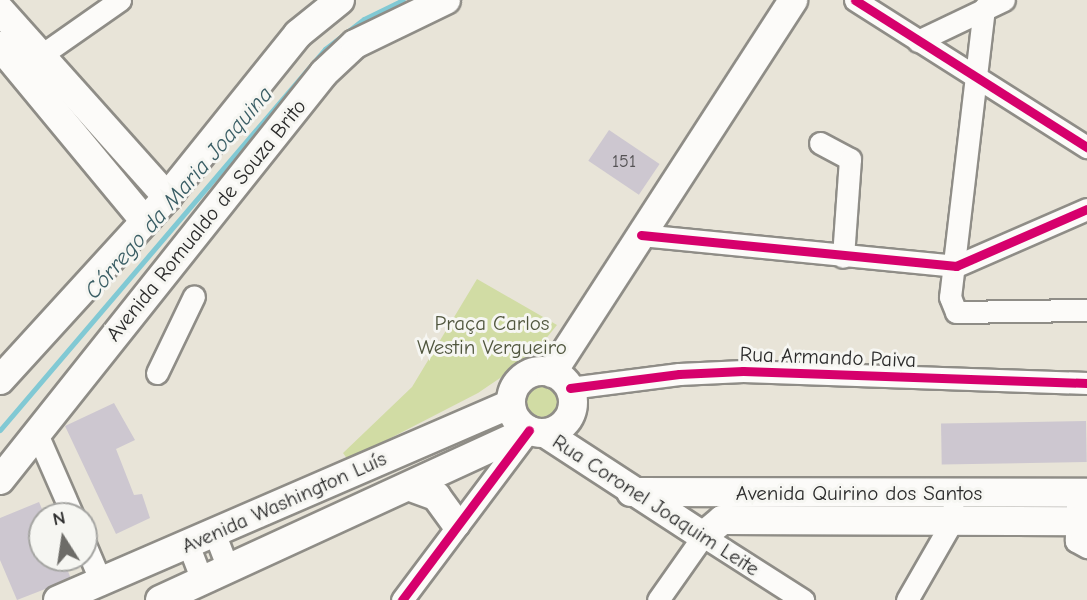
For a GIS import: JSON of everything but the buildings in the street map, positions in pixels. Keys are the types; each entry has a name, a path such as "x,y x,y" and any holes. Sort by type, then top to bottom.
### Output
{"main road":[{"path":"0,380 167,197 298,34 340,0"},
{"name":"Avenida Romualdo de Souza Brito","path":"0,480 38,436 183,245 324,73 355,44 446,0"},
{"path":"561,381 523,377 510,404 516,420 537,432 569,417 561,381 641,234 793,0"},
{"path":"0,10 29,65 145,221"},
{"path":"0,46 29,65 167,197"},
{"name":"Avenida Washington Luís","path":"58,600 510,404"},
{"name":"Avenida Washington Luís","path":"160,600 537,432"},
{"name":"Rua Coronel Joaquim Leite","path":"537,432 702,536"},
{"path":"411,487 436,496 456,524"},
{"name":"Avenida Quirino dos Santos","path":"631,492 953,507 1082,507"},
{"name":"Avenida Quirino dos Santos","path":"702,536 722,520 953,507"}],"street":[{"path":"29,65 120,0"},
{"path":"855,0 1087,147"},
{"path":"918,41 994,4"},
{"path":"994,4 977,77 956,266 950,296 956,312 1087,310"},
{"path":"820,143 850,159 843,257"},
{"path":"641,234 843,257 956,266 1087,209"},
{"path":"157,373 194,296"},
{"name":"Rua Armando Paiva","path":"561,381 743,371 1087,383"},
{"path":"402,600 456,524 537,432"},
{"path":"38,436 67,502"},
{"path":"907,600 953,507"},
{"path":"1082,507 1076,541 1087,547"},
{"path":"214,532 228,569"},
{"path":"658,600 702,536"},
{"name":"Rua Coronel Joaquim Leite","path":"702,536 803,600"},
{"path":"188,544 202,581"},
{"path":"97,572 101,582"}],"green space":[{"name":"Praça Carlos Westin Vergueiro","path":"477,279 557,325 531,357 478,393 348,460 343,453 412,387"},
{"path":"542,383 554,388 559,400 554,412 542,417 530,412 525,400 530,388"}],"waterway":[{"name":"Córrego da Maria Joaquina","path":"0,430 325,49 364,19 403,0"}],"cycle path":[{"path":"855,0 1087,147"},
{"path":"641,235 956,266 1087,209"},
{"path":"570,388 679,374 743,371 1087,383"},
{"path":"402,600 529,430"}]}
